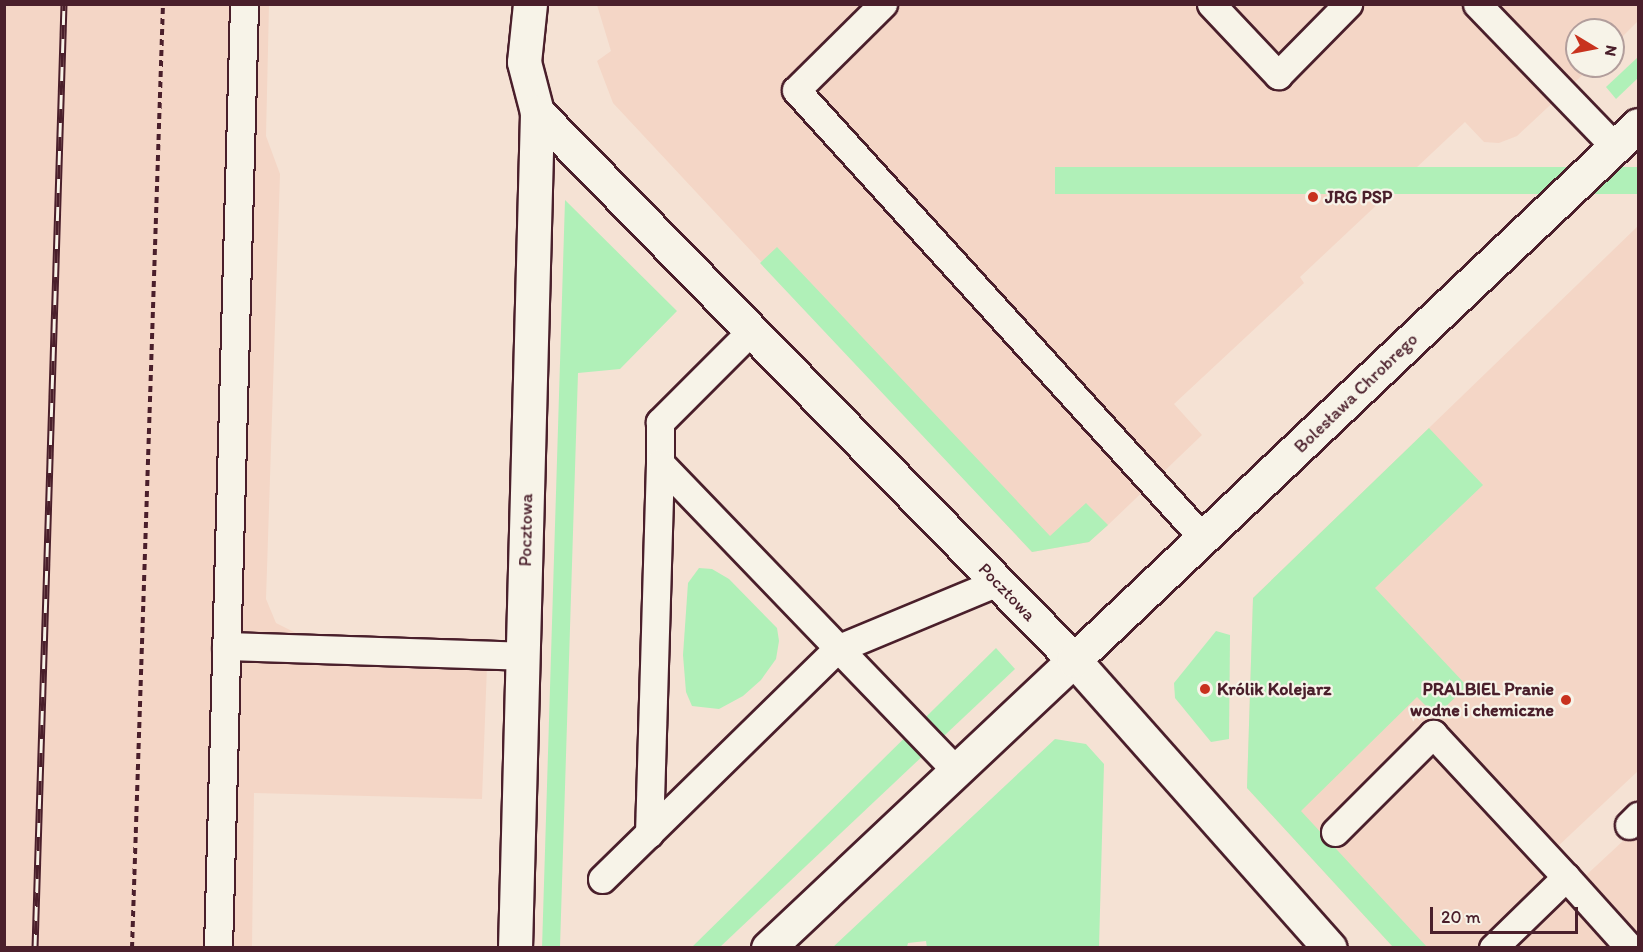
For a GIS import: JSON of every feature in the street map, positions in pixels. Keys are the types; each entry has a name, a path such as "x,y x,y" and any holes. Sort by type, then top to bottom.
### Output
{"street":[{"name":"Pocztowa","path":"515,948 537,112 524,62 530,4"},
{"name":"Pocztowa","path":"537,112 753,329 1074,660 1330,948"},
{"name":"Bolesława Chrobrego","path":"1074,660 1638,125"},
{"path":"768,948 1074,660"}],"lane":[{"path":"218,948 244,4"},
{"path":"883,4 796,90 1203,538"},
{"path":"1211,4 1278,75 1348,4"},
{"path":"1478,4 1615,147"},
{"path":"649,834 660,422 753,329"},
{"path":"660,463 956,771"},
{"path":"602,879 837,649 998,582"},
{"path":"226,646 523,656"},
{"path":"1335,832 1433,734 1630,948"},
{"path":"1493,948 1566,877"}],"path":[{"path":"132,948 163,4"}],"shaded area":[{"path":"1638,4 1638,21 1625,34 1625,18 1565,18 1565,78 1579,78 1517,136 1499,143 1484,142 1465,122 1300,277 1304,283 1174,404 1202,435 1089,542 1032,552 613,103 597,61 611,51 597,5"},
{"path":"5,5 269,5 266,136 280,174 266,599 276,623 298,634 488,639 482,799 254,793 252,947 5,948"},
{"path":"1638,226 1638,771 1556,848 1582,879 1638,827 1638,947 1393,947 1247,788 1253,598"}],"green space":[{"path":"1638,57 1638,78 1616,99 1606,87 1616,78 1625,78 1625,69"},
{"path":"1055,167 1638,167 1638,194 1055,194"},
{"path":"565,200 677,311 620,369 578,373 560,947 542,948"},
{"path":"777,247 1050,536 1086,503 1108,525 1089,542 1032,552 760,263"},
{"path":"1429,428 1483,485 1375,588 1467,686 1436,716 1417,697 1301,811 1427,947 1393,947 1247,788 1253,598"},
{"path":"699,568 712,569 729,579 777,628 779,641 776,659 761,680 743,696 719,709 692,706 686,692 683,655 688,583"},
{"path":"1216,631 1230,635 1229,739 1211,742 1175,698 1174,683"},
{"path":"996,648 1015,669 720,947 691,948"},
{"path":"1055,739 1086,744 1104,764 1099,947 927,948 926,941 908,943 907,947 833,947"}],"railway":[{"path":"35,948 64,4"}],"place":[{"name":"JRG PSP","path":"1313,197"},
{"name":"Królik Kolejarz","path":"1205,689"},
{"name":"PRALBIEL Pranie wodne i chemiczne","path":"1566,700"}]}
